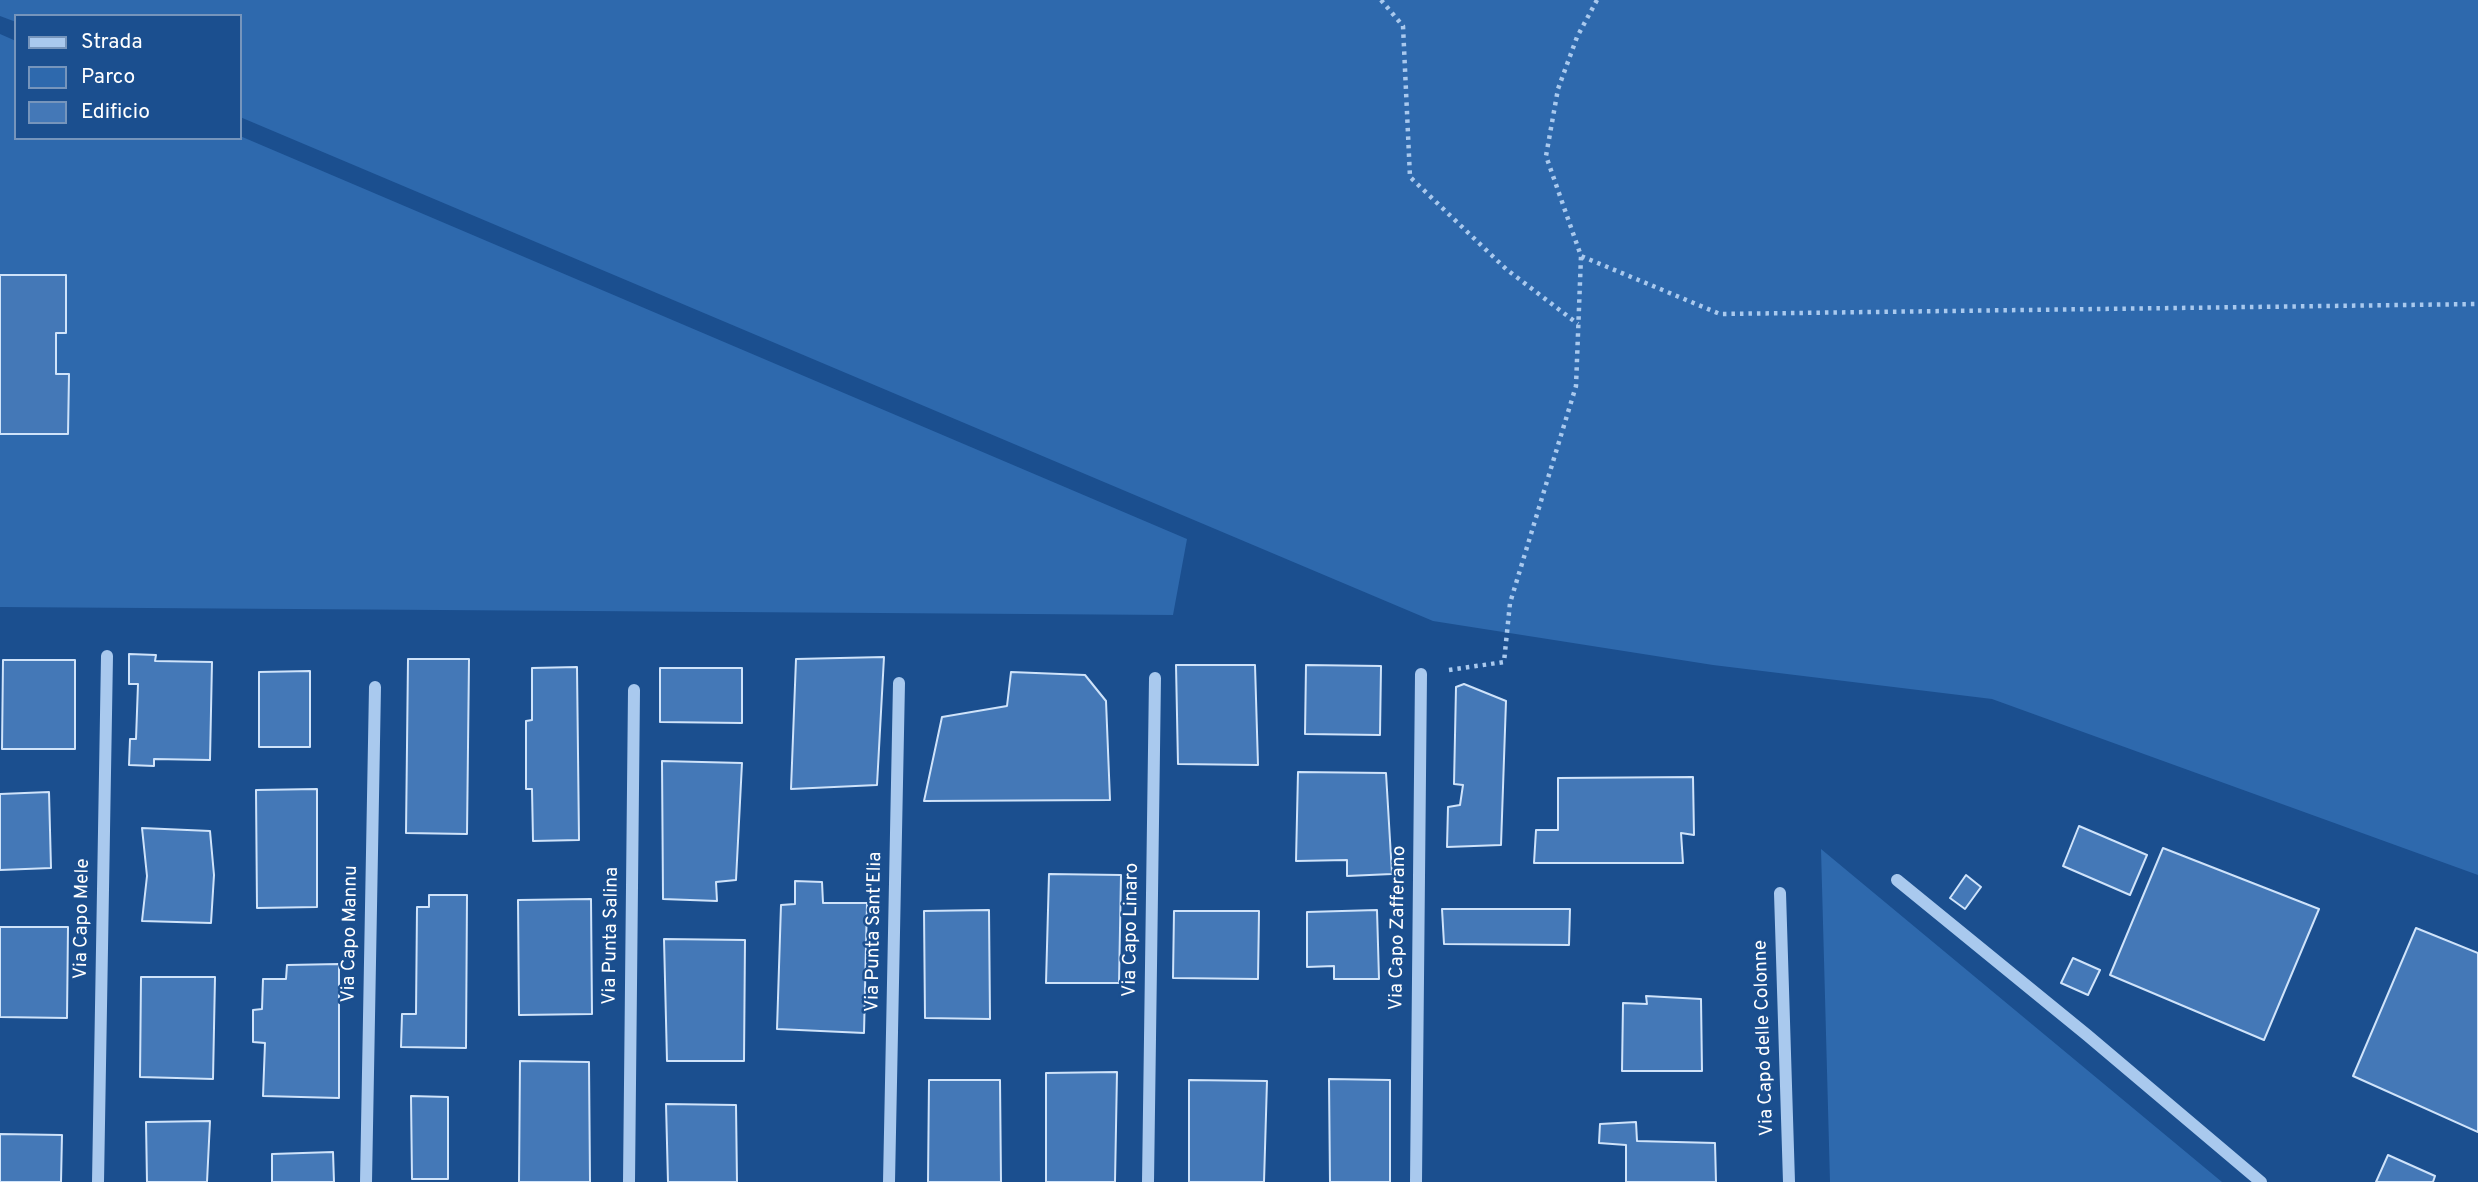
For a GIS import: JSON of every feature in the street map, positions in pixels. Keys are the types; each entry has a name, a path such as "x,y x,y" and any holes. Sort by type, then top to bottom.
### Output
{"street":[{"name":"Via Capo Mele","path":"98,1182 107,656"},
{"name":"Via Capo Zafferano","path":"1416,1182 1421,674"},
{"name":"Via Capo Linaro","path":"1149,1182 1155,678"},
{"name":"Via Punta Sant'Elia","path":"889,1182 899,683"},
{"name":"Via Capo Mannu","path":"366,1182 375,687"},
{"name":"Via Punta Salina","path":"629,1182 634,690"},
{"path":"1897,880 2261,1182"},
{"name":"Via Capo delle Colonne","path":"1780,893 1789,1182"}],"path":[{"path":"1381,0 1403,26 1410,177 1506,269 1579,325"},
{"path":"1421,674 1504,662 1510,603 1576,386 1581,256 1546,156 1558,89 1577,37 1597,0"},
{"path":"1581,256 1720,314 2478,304"}],"green space":[{"path":"0,0 2478,0 2478,875 1992,699 1713,665 1433,621 242,118 242,14 14,14 14,21 0,16"},
{"path":"0,34 14,40 14,140 242,140 242,137 1187,539 1173,615 0,607"},
{"path":"1821,849 2222,1182 1830,1182"}],"building":[{"path":"0,275 66,275 66,333 56,333 56,374 69,374 68,434 0,434"},
{"path":"129,654 156,655 155,661 212,662 210,760 154,759 154,766 129,765 130,739 136,739 138,684 129,684"},
{"path":"884,657 877,785 791,789 796,659"},
{"path":"408,659 469,659 467,834 406,833"},
{"path":"3,660 75,660 75,749 2,749"},
{"path":"1176,665 1255,665 1258,765 1178,764"},
{"path":"1306,665 1381,666 1380,735 1305,734"},
{"path":"577,667 579,840 533,841 532,789 526,789 526,721 532,720 532,668"},
{"path":"660,668 742,668 742,723 660,722"},
{"path":"310,671 310,747 259,747 259,672"},
{"path":"1011,672 1085,675 1106,701 1110,800 924,801 942,717 1007,706"},
{"path":"1464,684 1506,701 1501,845 1447,847 1448,807 1460,805 1463,785 1454,784 1456,687"},
{"path":"662,761 742,763 736,880 716,882 717,901 663,899"},
{"path":"1298,772 1386,773 1392,874 1347,876 1347,860 1296,861"},
{"path":"1693,777 1694,835 1681,833 1683,863 1534,863 1536,830 1558,830 1558,778"},
{"path":"317,789 317,907 257,908 256,790"},
{"path":"49,792 51,868 0,870 0,794"},
{"path":"2079,826 2147,855 2130,895 2063,866"},
{"path":"142,828 210,831 214,875 211,923 142,921 147,876"},
{"path":"2163,848 2319,909 2264,1040 2110,975"},
{"path":"1049,874 1121,875 1119,983 1046,983"},
{"path":"1966,875 1981,887 1965,909 1950,898"},
{"path":"795,881 822,882 823,903 867,903 864,1033 777,1029 781,905 795,904"},
{"path":"429,895 467,895 466,1048 401,1047 402,1014 416,1014 417,907 429,907"},
{"path":"591,899 592,1014 519,1015 518,900"},
{"path":"1442,909 1570,909 1569,945 1444,944"},
{"path":"989,910 990,1019 925,1018 924,911"},
{"path":"1377,910 1379,979 1334,979 1334,966 1307,967 1307,912"},
{"path":"1174,911 1259,911 1258,979 1173,978"},
{"path":"0,927 68,927 67,1018 0,1017"},
{"path":"2416,928 2478,953 2478,1132 2353,1076"},
{"path":"664,939 745,940 744,1061 667,1061"},
{"path":"2073,958 2100,970 2088,995 2061,983"},
{"path":"339,964 339,1098 263,1096 265,1043 253,1042 253,1010 262,1009 263,979 286,979 287,965"},
{"path":"141,977 215,977 213,1079 140,1077"},
{"path":"1646,996 1701,999 1702,1071 1622,1071 1623,1003 1647,1004"},
{"path":"520,1061 589,1062 590,1182 519,1182"},
{"path":"1117,1072 1115,1182 1046,1182 1046,1073"},
{"path":"1329,1079 1390,1080 1390,1182 1330,1182"},
{"path":"929,1080 1000,1080 1001,1182 928,1182"},
{"path":"1189,1080 1267,1081 1264,1182 1189,1182"},
{"path":"411,1096 448,1097 448,1179 412,1179"},
{"path":"666,1104 736,1105 737,1182 668,1182"},
{"path":"210,1121 207,1182 147,1182 146,1122"},
{"path":"1636,1122 1637,1141 1715,1143 1716,1182 1626,1182 1626,1145 1599,1143 1600,1124"},
{"path":"0,1134 62,1135 61,1182 0,1182"},
{"path":"333,1152 334,1182 272,1182 272,1154"},
{"path":"2388,1155 2435,1176 2433,1182 2376,1182"}]}
